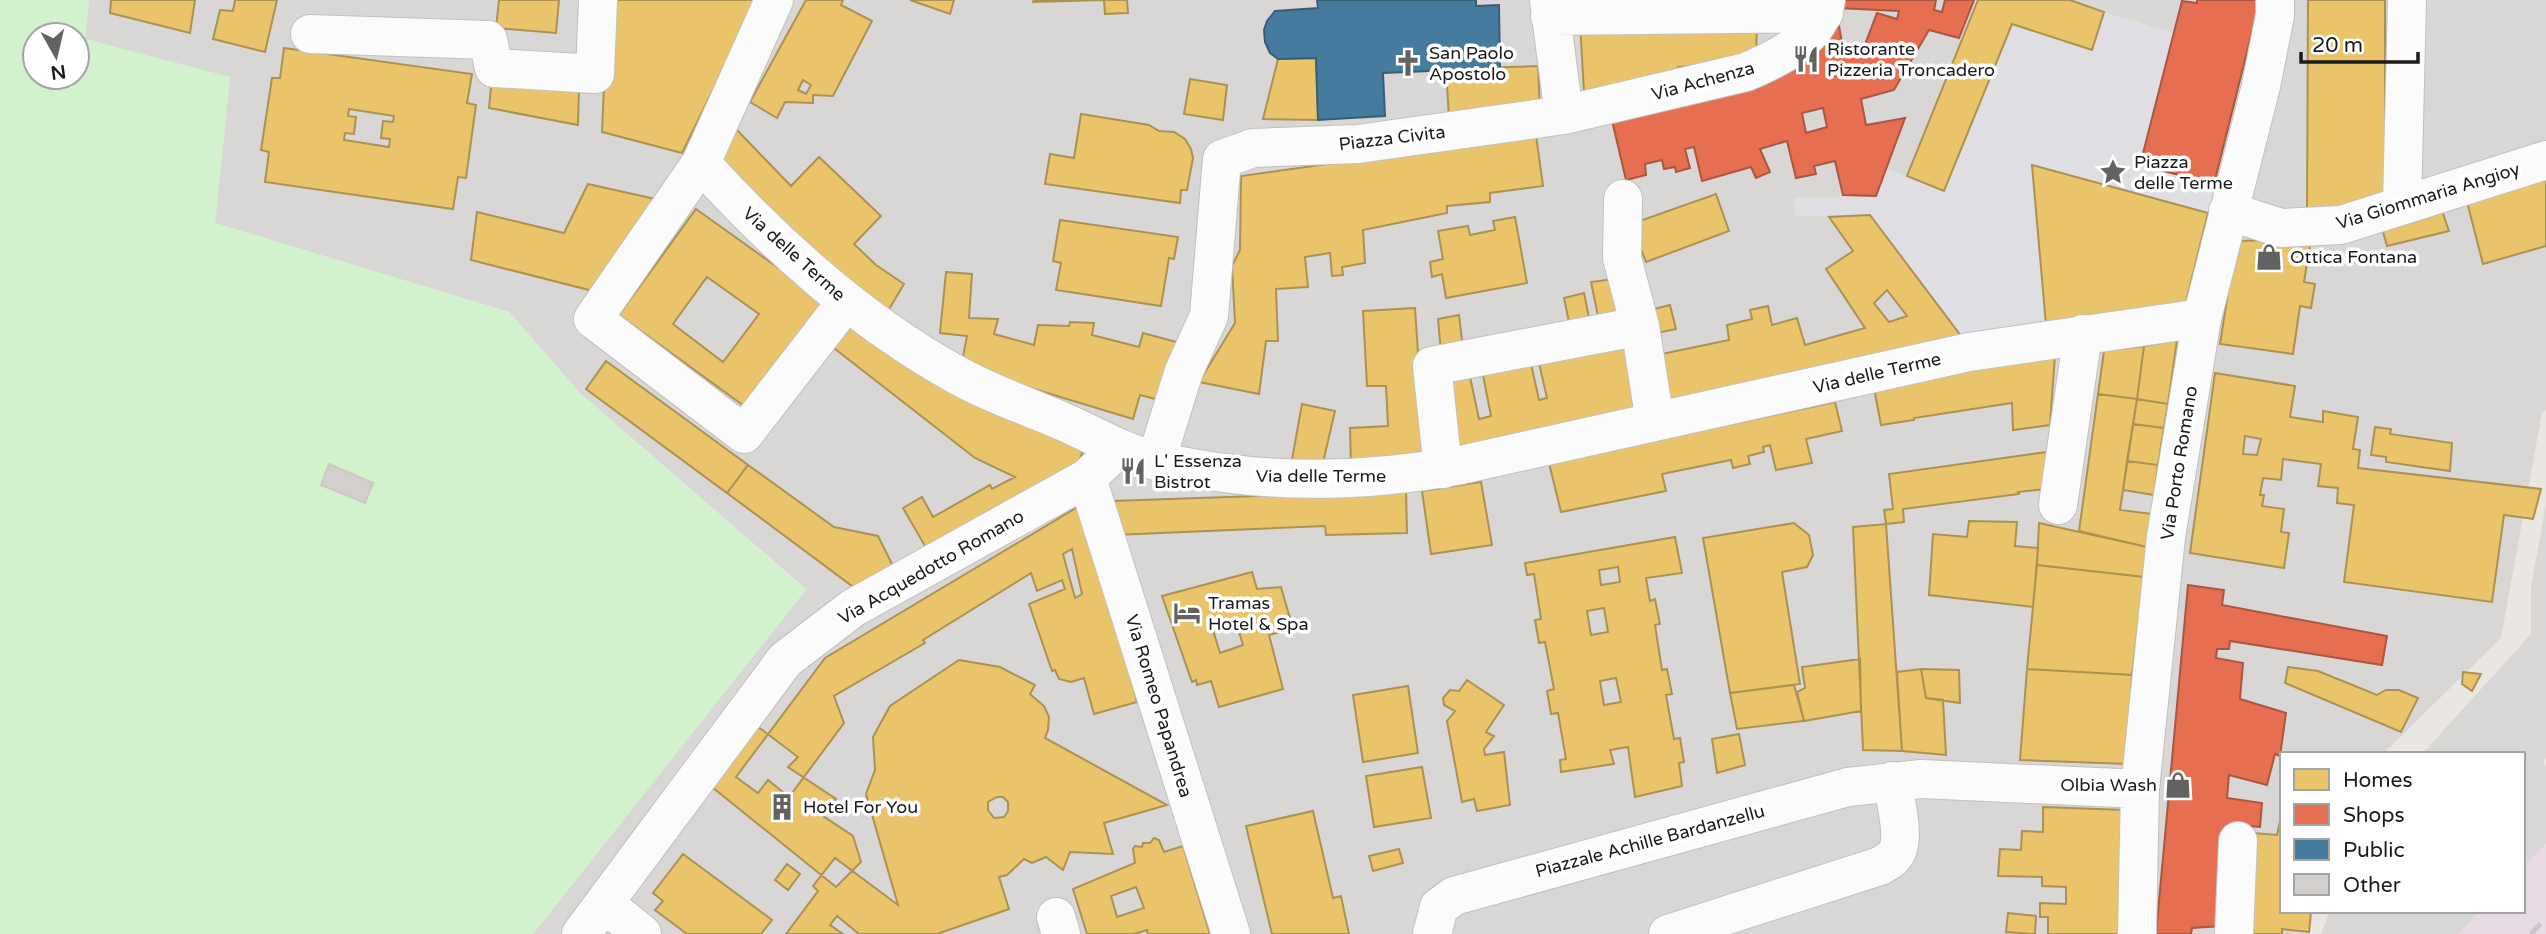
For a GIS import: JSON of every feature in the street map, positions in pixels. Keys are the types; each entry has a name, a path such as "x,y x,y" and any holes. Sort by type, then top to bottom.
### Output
{"street":[{"path":"310,34 488,40 494,68 595,74 598,0"},
{"path":"774,0 701,163 593,319 744,434 846,302"},
{"name":"Via Porto Romano","path":"2137,934 2140,789 2166,537 2202,318 2261,86 2275,15 2275,0"},
{"path":"2402,205 2407,0"},
{"path":"1563,115 1549,8 1825,7"},
{"name":"Via Achenza","path":"1563,115 1746,72 1773,61 1798,43 1825,7"},
{"name":"Piazza Civita","path":"1156,461 1184,371 1209,316 1222,159 1253,148 1358,144 1563,115"},
{"name":"Via Giommaria Angioy","path":"2228,211 2281,228 2341,225 2546,160"},
{"name":"Via delle Terme","path":"701,163 732,197 846,302 958,376 1119,448 1156,461 1236,475 1336,479 1401,476 1969,352 2202,318"},
{"path":"1623,199 1622,258 1640,326 1655,422"},
{"path":"1443,468 1432,366 1640,326"},
{"path":"2058,505 2083,334"},
{"name":"Via Acquedotto Romano","path":"581,934 785,660 853,608 1087,478 1119,448"},
{"name":"Via Romeo Papandrea","path":"1087,478 1231,934"},
{"name":"Piazzale Achille Bardanzellu","path":"1432,934 1439,907 1454,895 1848,787 1921,779 2140,789"},
{"path":"1668,934 1880,866 1894,856 1900,846 1892,781"},
{"path":"2234,934 2238,841"},
{"path":"604,903 642,934"}],"shaded area":[{"path":"89,0 2546,0 2546,410 2542,413 2501,638 2385,752 2280,752 2280,913 2313,913 2310,934 533,934 806,589 580,393 509,312 215,223 230,78 91,41 91,21 87,21"},
{"name":"Piazza delle Terme","path":"2104,12 2174,33 2140,164 2214,184 2208,213 2033,165 2046,325 1961,336 1870,215 1795,216 1794,198 1876,196 1887,169 1944,191 2012,24 2091,50"},
{"path":"2546,504 2546,758 2543,762 2546,766 2546,844 2525,865 2525,752 2424,752 2531,634 2531,587"},
{"path":"1819,757 1902,769 1935,898 1828,934 1378,934 1368,875 1768,764"},
{"path":"2546,844 2546,934 2458,934 2478,913 2525,913 2525,865"},
{"path":"2329,913 2478,913 2458,934 2321,934"}],"green space":[{"path":"0,0 89,0 87,21 21,21 21,91 91,91 91,41 230,77 215,223 509,312 580,393 806,590 533,934 0,934"}],"building: Homes":[{"path":"111,0 195,0 190,33 110,13"},
{"path":"235,0 277,0 265,52 213,39 220,10 233,11"},
{"path":"499,0 559,0 556,33 496,28"},
{"path":"617,0 757,0 682,153 602,132 607,15"},
{"path":"806,0 843,0 841,5 872,21 833,96 813,95 813,103 785,102 777,118 750,102","holes":["803,80 811,85 806,94 798,90"]},
{"path":"910,0 954,0 950,14"},
{"path":"1034,0 1104,0 1033,2"},
{"path":"1104,0 1127,0 1128,13 1105,14"},
{"path":"1978,0 2070,0 2104,12 2092,50 2012,24 1944,191 1907,176"},
{"path":"2308,0 2385,0 2385,197 2307,217"},
{"path":"1580,23 1757,25 1756,56 1726,63 1678,67 1679,75 1584,92"},
{"path":"284,48 472,74 467,103 476,105 466,178 458,177 453,209 265,182 269,152 261,150 272,78 280,78","holes":["349,109 394,116 393,122 383,121 381,138 390,139 389,147 344,140 345,133 354,134 356,117 348,116"]},
{"path":"1316,58 1318,120 1263,119 1278,59"},
{"path":"1538,66 1540,113 1449,118 1446,69"},
{"path":"492,77 579,88 578,125 489,108"},
{"path":"1190,79 1227,85 1223,120 1184,114"},
{"path":"1081,114 1149,125 1159,131 1174,132 1185,139 1193,158 1187,190 1181,190 1180,203 1045,184 1050,154 1074,158"},
{"path":"735,128 791,186 819,157 881,216 854,244 876,265 904,284 885,316 723,167 721,154"},
{"path":"1536,135 1543,186 1490,193 1490,202 1447,206 1447,213 1363,230 1365,263 1342,267 1343,275 1332,276 1330,253 1305,257 1308,287 1276,289 1278,341 1266,341 1259,394 1199,382 1235,323 1232,266 1240,250 1241,176"},
{"path":"2032,165 2208,213 2183,314 2046,325"},
{"path":"2546,177 2546,246 2483,264 2466,198"},
{"path":"588,184 655,199 593,291 471,260 477,212 564,233"},
{"path":"1716,194 1729,231 1646,262 1631,224"},
{"path":"2440,205 2449,231 2387,246 2380,221"},
{"path":"696,209 826,302 751,411 619,315","holes":["707,277 759,314 723,362 673,324"]},
{"path":"1870,215 1961,336 1665,411 1652,356 1729,340 1727,325 1752,319 1750,310 1768,306 1772,325 1797,318 1805,345 1865,328 1826,269 1853,251 1829,217","holes":["1887,290 1907,316 1889,322 1874,303"]},
{"path":"1515,217 1527,283 1446,298 1442,274 1432,277 1430,262 1443,259 1438,231 1468,226 1470,235 1495,230 1493,221"},
{"path":"1060,220 1178,237 1174,259 1169,258 1161,306 1056,290 1061,263 1053,261"},
{"path":"2311,239 2304,282 2315,284 2311,308 2300,306 2293,354 2220,344 2236,241"},
{"path":"946,272 972,274 969,318 998,319 994,334 1034,345 1038,325 1069,326 1070,322 1094,323 1092,335 1139,347 1143,333 1180,343 1163,401 1140,395 1133,419 961,367 967,336 940,333"},
{"path":"1613,279 1622,315 1599,321 1591,282"},
{"path":"1584,293 1590,322 1570,327 1564,298"},
{"path":"1670,305 1676,329 1647,335 1642,312"},
{"path":"1415,308 1425,458 1351,466 1350,428 1388,426 1386,386 1367,386 1363,311"},
{"path":"1459,315 1463,348 1441,352 1438,319"},
{"path":"850,317 1083,451 1074,474 929,553 903,508 922,497 933,517 990,485 992,489 1015,477 975,458 830,345"},
{"path":"2177,340 2168,404 2137,399 2144,346"},
{"path":"1627,345 1644,415 1458,453 1443,382 1470,377 1479,419 1491,416 1483,375 1531,364 1539,400 1547,398 1539,363"},
{"path":"2144,346 2137,399 2098,394 2104,351"},
{"path":"2055,355 2050,425 2013,430 2012,403 1881,425 1874,388"},
{"path":"606,361 748,465 727,493 586,389"},
{"path":"2215,373 2295,386 2290,417 2323,422 2323,411 2358,417 2353,449 2360,450 2358,468 2541,489 2533,519 2504,515 2492,602 2344,582 2354,505 2337,503 2338,488 2318,486 2321,464 2283,459 2281,480 2263,478 2260,495 2264,495 2262,506 2284,509 2281,532 2289,533 2284,568 2190,553","holes":["2245,436 2261,439 2257,455 2243,454"]},
{"path":"2098,394 2137,399 2120,510 2153,514 2147,547 2079,531"},
{"path":"2137,399 2168,404 2164,428 2133,424"},
{"path":"1835,402 1842,431 1806,439 1812,463 1776,470 1770,445 1763,447 1764,452 1748,456 1750,464 1733,468 1731,460 1662,474 1666,491 1561,512 1549,463"},
{"path":"1302,404 1335,411 1322,467 1291,465"},
{"path":"2133,424 2164,428 2158,465 2127,461"},
{"path":"2375,427 2391,429 2390,434 2452,443 2450,471 2386,462 2386,457 2371,455"},
{"path":"2047,452 2045,489 1903,509 1904,522 1886,524 1884,510 1893,509 1889,474"},
{"path":"2127,461 2158,465 2154,495 2123,490"},
{"path":"748,465 834,527 878,536 894,568 856,589 727,493"},
{"path":"1481,482 1492,545 1431,554 1422,491"},
{"path":"1406,491 1407,533 1326,535 1325,526 1115,535 1112,501"},
{"path":"1086,502 1137,702 1094,714 1084,678 1071,682 1059,679 1055,670 1052,671 1029,604 1065,589 1062,580 1037,591 1031,573 923,640 925,643 834,696 844,723 789,797 768,780 758,793 736,777 825,658","holes":["1072,549 1082,594 1075,598 1063,554"]},
{"path":"1969,521 2017,522 2015,546 2038,548 2033,607 1929,595 1933,534 1967,537"},
{"path":"1794,523 1809,535 1813,555 1807,567 1782,572 1800,684 1730,693 1703,538"},
{"path":"2039,523 2147,547 2144,577 2037,565"},
{"path":"1886,524 1902,751 1863,750 1853,527"},
{"path":"1675,537 1682,573 1646,578 1650,601 1655,599 1660,624 1655,625 1662,670 1667,669 1672,694 1666,695 1674,739 1680,738 1684,762 1679,763 1682,786 1635,797 1628,747 1610,750 1614,764 1561,772 1560,760 1566,759 1558,713 1551,714 1547,691 1554,689 1545,642 1539,643 1535,620 1541,619 1534,574 1527,575 1525,563","holes":["1618,567 1620,582 1601,585 1599,570","1604,608 1608,632 1591,635 1587,611","1616,678 1621,702 1604,705 1600,681"]},
{"path":"2037,565 2144,577 2132,675 2027,669"},
{"path":"1252,572 1257,589 1281,587 1293,629 1269,635 1283,689 1219,707 1211,681 1197,685 1196,680 1192,682 1162,596","holes":["1235,619 1243,645 1220,653 1212,627"]},
{"path":"1860,659 1861,711 1804,721 1797,692 1805,688 1802,667"},
{"path":"959,660 1000,667 1035,685 1030,694 1044,706 1049,717 1045,738 1167,805 1104,823 1113,854 1070,852 1063,870 1046,857 1032,863 1024,859 1007,875 999,877 1009,909 937,934 859,934 837,916 830,925 843,934 786,934 818,891 813,886 835,858 898,905 866,794 875,770 873,737 890,706","holes":["997,797 1003,797 1008,802 1008,811 1004,817 994,818 988,810 988,802"]},
{"path":"2288,667 2318,671 2377,695 2386,690 2399,690 2418,698 2401,732 2285,683"},
{"path":"1921,669 1926,698 1943,700 1946,755 1902,751 1897,672"},
{"path":"1921,669 1959,670 1960,703 1926,698"},
{"path":"2027,669 2132,675 2128,764 2020,760"},
{"path":"2463,672 2481,674 2472,691 2462,684"},
{"path":"1467,680 1504,705 1486,732 1494,736 1484,749 1485,755 1504,752 1510,805 1477,811 1474,799 1462,802 1447,721 1455,711 1444,705 1443,698 1450,690 1459,691"},
{"path":"1794,685 1804,721 1737,729 1730,693"},
{"path":"1408,686 1418,753 1363,762 1353,695"},
{"name":"Hotel For You","path":"757,726 798,757 788,767 836,799 820,814 853,836 861,862 836,887 712,787"},
{"path":"1739,734 1745,765 1717,773 1712,739"},
{"path":"1422,767 1431,818 1374,827 1366,776"},
{"path":"2043,807 2125,810 2120,934 2048,934 2048,917 2040,917 2040,903 2066,904 2066,887 2042,886 2042,877 1998,876 2000,849 2021,850 2022,831 2043,832"},
{"path":"1313,811 1333,898 1341,896 1349,934 1272,934 1246,826"},
{"path":"2280,821 2280,913 2311,913 2309,932 2282,929 2282,934 2247,934 2254,833 2277,835"},
{"path":"1154,838 1159,840 1164,852 1183,846 1210,934 1148,934 1147,930 1134,934 1087,934 1073,889 1135,863 1135,846 1142,847 1143,843 1150,843","holes":["1136,887 1144,908 1117,917 1111,896"]},
{"path":"1399,849 1403,863 1373,871 1369,856"},
{"path":"683,854 772,920 761,934 687,934 655,910 663,901 653,893"},
{"path":"787,864 800,874 788,890 775,880"},
{"path":"2008,913 2036,916 2035,934 2006,932"}],"building: Shops":[{"path":"1839,0 1936,0 1934,10 1942,12 1945,0 1974,0 1959,38 1929,30 1894,90 1861,99 1866,125 1905,118 1876,196 1843,195 1835,161 1814,166 1816,174 1796,178 1787,141 1760,149 1770,172 1756,178 1751,167 1702,181 1694,147 1685,149 1690,168 1676,172 1675,167 1664,169 1662,160 1645,164 1646,175 1626,180 1611,116 1822,30 1839,26 1843,48 1864,47 1877,13 1897,19 1899,11 1838,8","holes":["1823,108 1827,127 1806,133 1802,113"]},
{"path":"2197,0 2260,0 2214,184 2140,165 2182,1 2197,3"},
{"path":"2188,585 2224,590 2222,605 2387,636 2382,665 2230,641 2229,649 2217,649 2216,658 2243,663 2240,699 2286,713 2280,756 2275,754 2267,785 2229,775 2227,798 2262,803 2260,827 2231,825 2222,926 2192,928 2191,934 2156,934"}],"building: Public":[{"name":"San Paolo Apostolo","path":"1317,0 1476,0 1476,6 1499,5 1500,68 1383,73 1385,116 1318,120 1316,58 1278,59 1270,53 1264,30 1275,11 1318,8"}],"building: Other":[{"path":"329,464 373,483 365,503 321,485"}],"railway":[{"path":"2531,934 2546,918"}],"place":[{"name":"Ristorante Pizzeria Troncadero","path":"1806,59"},
{"name":"San Paolo Apostolo","path":"1408,63"},
{"name":"Piazza delle Terme","path":"2113,172"},
{"name":"Ottica Fontana","path":"2269,257"},
{"name":"L' Essenza Bistrot","path":"1133,471"},
{"name":"Tramas Hotel & Spa","path":"1187,613"},
{"name":"Olbia Wash","path":"2178,785"},
{"name":"Hotel For You","path":"782,807"}]}
